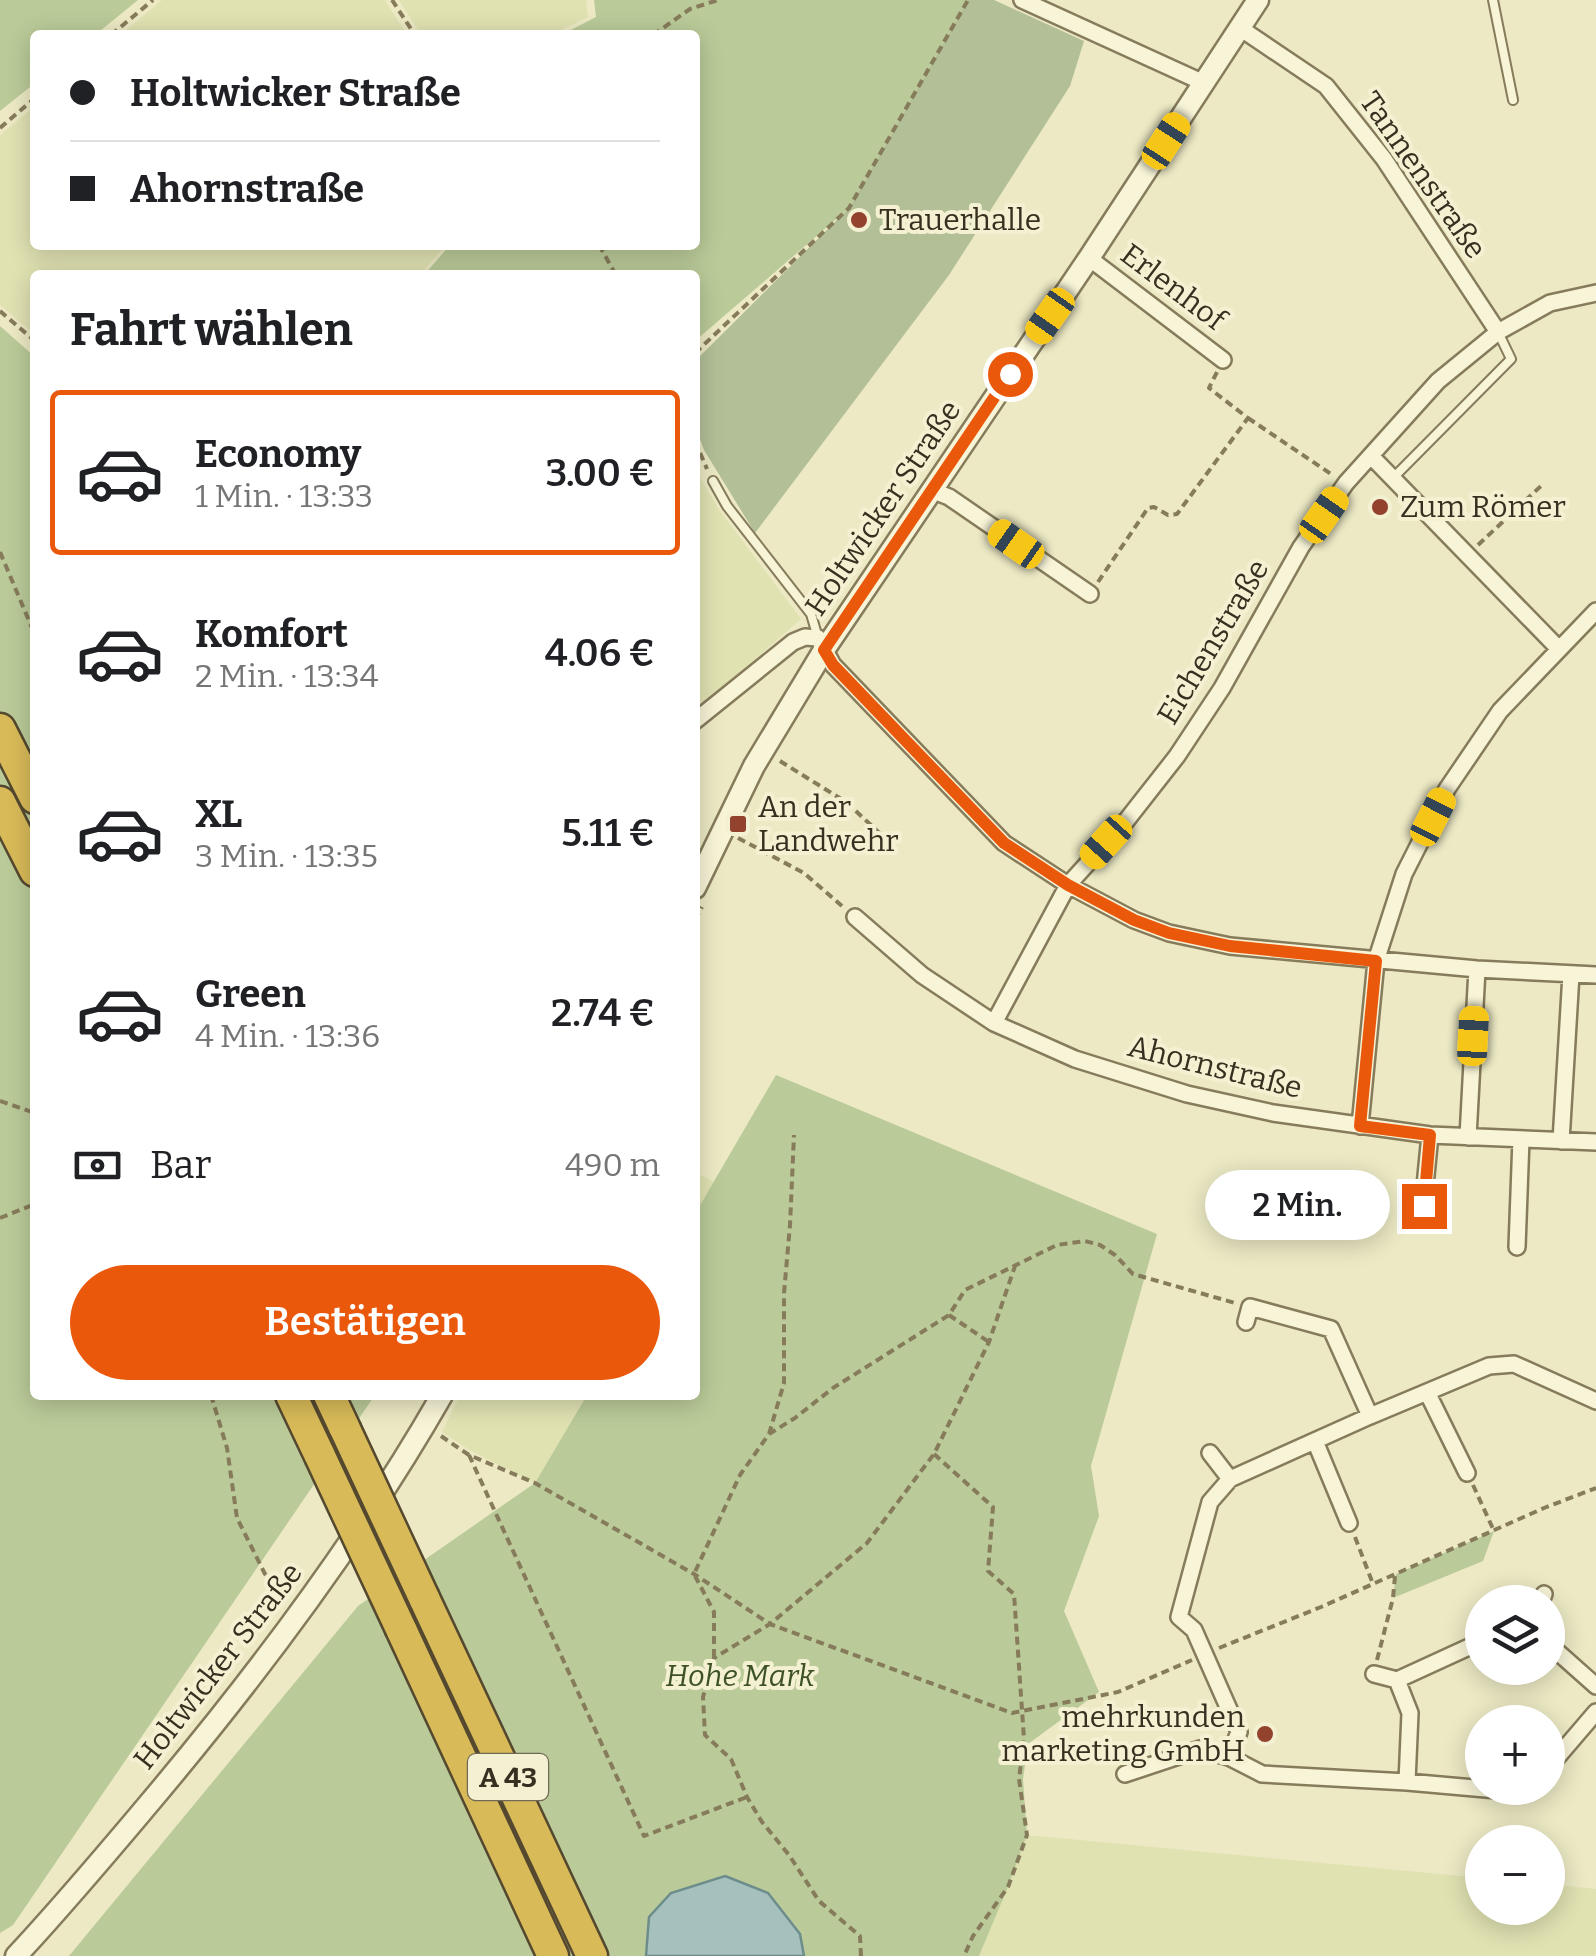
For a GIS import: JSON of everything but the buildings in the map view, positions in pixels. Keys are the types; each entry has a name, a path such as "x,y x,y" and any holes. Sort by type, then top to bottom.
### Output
{"highway":[{"path":"0,729 30,788"},
{"path":"0,802 30,860"},
{"name":"A 43","path":"293,1400 553,1956"},
{"name":"A 43","path":"331,1400 592,1956"}],"street":[{"path":"1022,0 1204,83"},
{"name":"Holtwicker Straße","path":"700,878 754,766 821,644 1089,258 1258,0"},
{"name":"Tannenstraße","path":"1240,28 1326,86 1384,159 1498,332"},
{"name":"Erlenhof","path":"1089,258 1224,360"},
{"name":"Eichenstraße","path":"1068,885 1177,756 1222,688 1301,546 1370,456 1438,382 1498,332 1550,303 1596,293"},
{"path":"1370,456 1558,648"},
{"path":"931,490 949,497 1090,594"},
{"path":"1360,1126 1376,961 1404,874 1448,789 1500,711 1596,611"},
{"name":"Holtwicker Straße","path":"700,717 792,642 805,637 821,644"},
{"path":"821,644 833,665 1004,843 1068,885 1134,920 1169,933 1230,946 1376,961 1596,975"},
{"path":"994,1023 1068,885"},
{"name":"Ahornstraße","path":"855,917 922,975 994,1023 1076,1059 1187,1094 1273,1112 1430,1135 1596,1142"},
{"path":"1468,1137 1477,969"},
{"path":"1561,1141 1571,974"},
{"path":"1424,1206 1430,1135"},
{"path":"1517,1247 1521,1139"},
{"path":"1248,1314 1331,1328 1370,1416"},
{"path":"1229,1757 1239,1732 1194,1630 1179,1617 1210,1502 1230,1479 1489,1366 1514,1364 1596,1401"},
{"path":"1426,1392 1467,1473"},
{"name":"Holtwicker Straße","path":"16,1956 194,1750 299,1614 439,1400"},
{"path":"1315,1441 1350,1524"},
{"path":"1210,1453 1230,1479"},
{"path":"1374,1674 1397,1680 1465,1649"},
{"path":"1565,1659 1596,1686"},
{"path":"1397,1680 1410,1713 1407,1782"},
{"path":"1565,1748 1596,1712"},
{"path":"1126,1774 1200,1749 1229,1757 1262,1774 1465,1787"}],"lane":[{"path":"1493,0 1513,100"},
{"path":"1392,478 1511,359 1498,332"},
{"path":"713,481 726,506 811,614 821,644"}],"path":[{"path":"117,30 153,0"},
{"path":"392,0 412,30"},
{"path":"660,30 690,9 718,0"},
{"path":"700,347 849,208 968,0"},
{"path":"0,128 30,102"},
{"path":"0,312 30,337"},
{"path":"1224,360 1208,388 1346,484"},
{"path":"1090,594 1148,508 1176,514 1248,418"},
{"path":"700,452 713,481"},
{"path":"1467,555 1542,485"},
{"path":"0,552 30,622"},
{"path":"780,761 846,802 886,838"},
{"path":"738,838 804,873 855,917"},
{"path":"0,1101 30,1111"},
{"path":"694,1574 740,1475 769,1434 784,1383 784,1292 794,1136"},
{"path":"0,1218 30,1206"},
{"path":"769,1434 833,1388 949,1315 965,1290 1056,1244 1085,1241 1100,1245 1116,1255 1133,1274 1248,1314"},
{"path":"714,1658 770,1624 868,1543 934,1454 989,1342 1015,1266"},
{"path":"949,1315 989,1342"},
{"path":"213,1400 227,1448 238,1518 264,1574 299,1614"},
{"path":"425,1424 469,1455 535,1483 694,1574 770,1624 1012,1713 1118,1692 1596,1488"},
{"path":"934,1454 993,1507 988,1571 1014,1594 1024,1739 1020,1778 1026,1835 1008,1888 973,1936 964,1956"},
{"path":"469,1455 644,1836 748,1797"},
{"path":"1467,1473 1494,1530"},
{"path":"1350,1524 1373,1584"},
{"path":"694,1574 714,1612 714,1658 703,1697 705,1735 732,1759 762,1822 790,1855 819,1901 860,1936 861,1956"},
{"path":"1374,1674 1396,1574"}],"green space":[{"path":"0,0 138,0 101,30 30,30 30,87 0,111"},
{"path":"162,0 385,0 404,30 126,30"},
{"path":"399,0 586,0 588,17 561,30 418,30"},
{"path":"594,0 968,0 849,208 700,337 700,270 428,270 446,250 700,250 700,30 571,30 596,17"},
{"path":"968,0 994,0 1084,41 1070,86 949,275 755,533 700,439 700,356 849,208"},
{"path":"30,110 30,250 442,250 424,270 30,270 30,331 0,305 0,135"},
{"path":"0,326 30,353 30,1400 372,1400 13,1925 0,1933"},
{"path":"700,477 718,508 801,619 700,707"},
{"name":"Hohe Mark","path":"776,1075 1157,1234 1091,1466 1099,1516 1064,1611 1099,1692 1028,1744 1023,1779 1027,1835 979,1956 69,1956 358,1606 535,1483 584,1400 700,1400 700,1205"},
{"path":"700,1175 714,1182 700,1206"},
{"path":"458,1400 584,1400 535,1483 442,1432"},
{"path":"1494,1531 1483,1561 1393,1598 1396,1574"},
{"path":"1027,1835 1465,1876 1465,1925 1565,1925 1565,1886 1596,1889 1596,1953 979,1956"}],"water":[{"path":"725,1876 768,1893 800,1934 804,1956 646,1956 649,1917 671,1893"}],"place":[{"name":"Trauerhalle","path":"859,220"},
{"name":"Zum Römer","path":"1380,507"},
{"name":"An der Landwehr","path":"738,824"},
{"name":"mehrkunden marketing GmbH","path":"1265,1734"}],"route":[{"path":"1010,374 824,650 833,665 1004,843 1068,885 1134,920 1169,933 1230,946 1376,961 1360,1126 1430,1135 1424,1206"}]}
